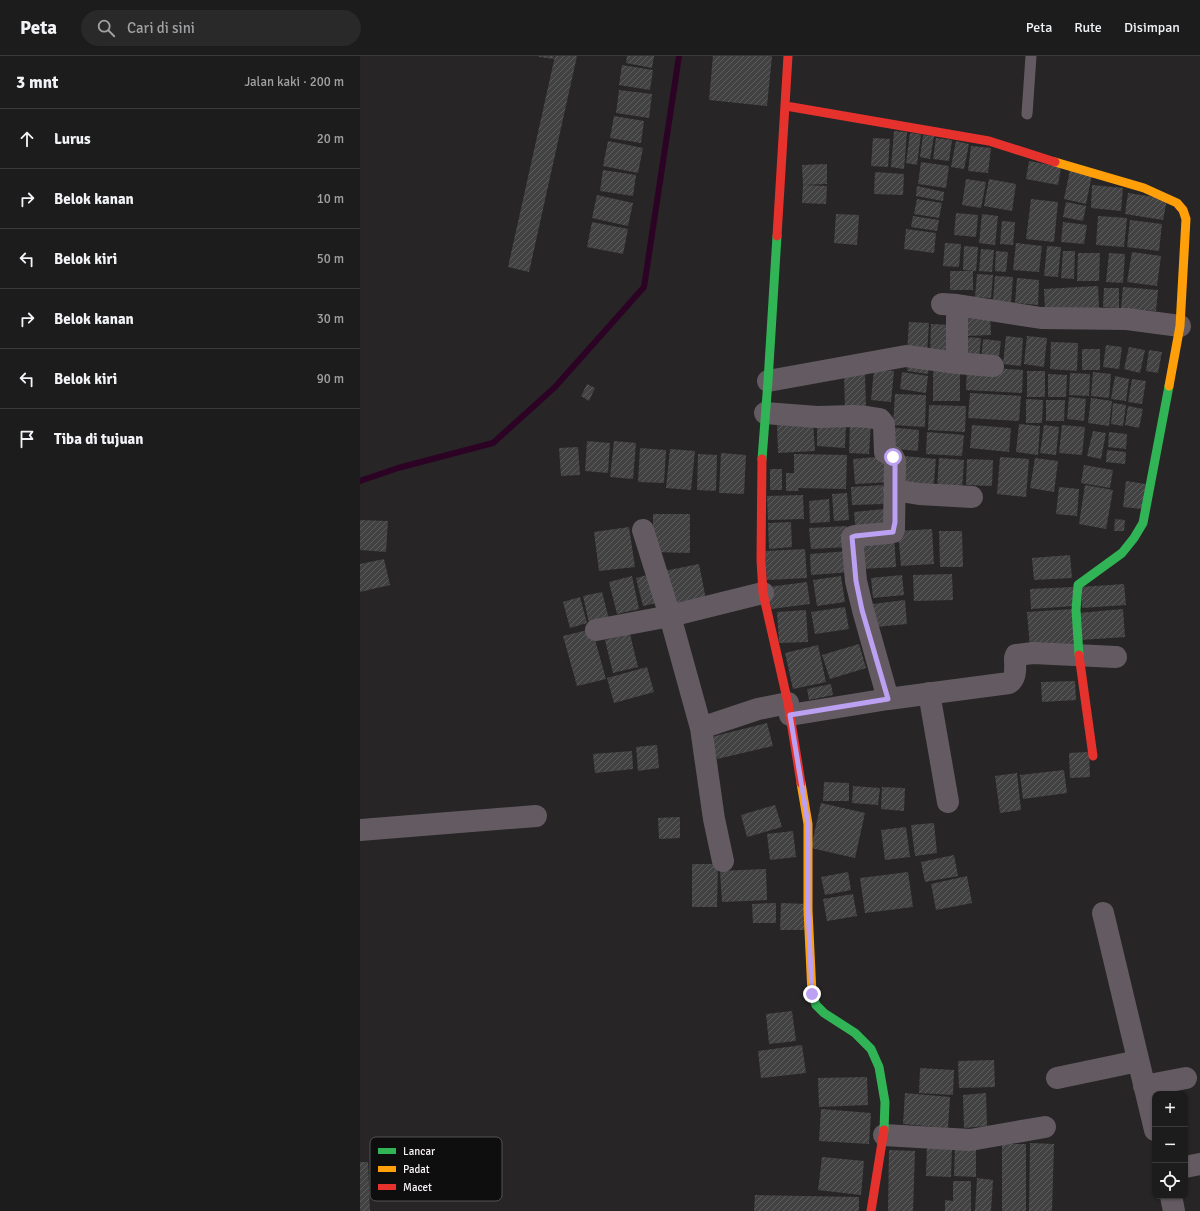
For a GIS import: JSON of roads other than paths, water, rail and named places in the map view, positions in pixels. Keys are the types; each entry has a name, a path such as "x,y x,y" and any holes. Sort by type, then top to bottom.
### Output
{"street":[{"path":"788,56 768,381 762,450 761,560 763,593 789,709 808,824 808,910 812,994 816,1005 824,1013 856,1033 871,1049 879,1067 885,1102 884,1136 871,1211"},
{"path":"786,106 990,141 1144,188 1177,203 1184,210 1186,219 1180,326 1143,524 1122,552 1078,585 1077,588 1076,610 1079,656 1093,756"},
{"path":"957,363 950,305 1041,318 1128,319 1180,326"},
{"path":"768,381 906,356 992,366"},
{"path":"765,413 817,417 867,417 880,419 884,424 885,452 893,457 895,461 895,522 893,532 852,537 856,581 862,610 888,699"},
{"path":"894,490 919,494 972,497"},
{"path":"643,530 670,616 701,728 714,819 722,861"},
{"path":"596,630 670,616 763,593"},
{"path":"701,728 758,709 789,709 888,699 1009,683 1013,681 1014,678 1015,658 1018,654 1033,653 1116,658"},
{"path":"929,693 948,802"},
{"path":"360,830 536,816"},
{"path":"1103,913 1154,1127"},
{"path":"1056,1078 1138,1061"},
{"path":"1144,1086 1186,1078"},
{"path":"884,1136 970,1140 1045,1127"},
{"path":"1188,1166 1200,1164"},
{"path":"1172,1199 1174,1211"}],"lane":[{"path":"1027,114 1031,56"}],"waterway":[{"path":"360,481 398,468 493,443 555,387 644,287 679,56"}]}
